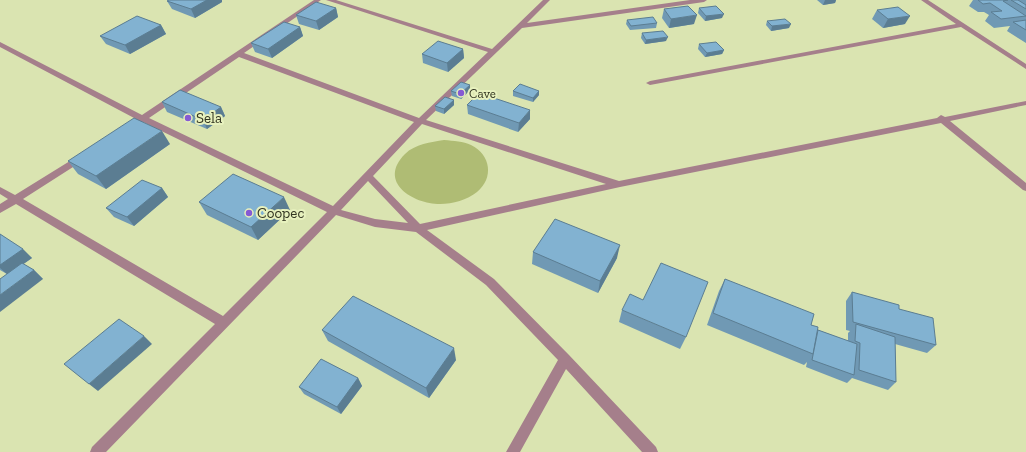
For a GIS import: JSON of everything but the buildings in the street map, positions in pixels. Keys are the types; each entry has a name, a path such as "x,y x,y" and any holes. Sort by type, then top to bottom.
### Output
{"street":[{"path":"130,127 318,0"},
{"path":"328,0 492,51"},
{"path":"96,452 334,211 420,121 547,0"},
{"path":"520,26 704,0"},
{"path":"924,0 1026,67"},
{"path":"650,83 963,25"},
{"path":"0,44 143,119 334,211 355,220 390,226 418,228 620,184 941,118 1026,103"},
{"path":"239,54 420,121 620,184"},
{"path":"941,118 1026,188"},
{"path":"0,209 89,153"},
{"path":"368,176 418,228 490,282 565,359 651,452"},
{"path":"0,190 224,323"},
{"path":"513,452 565,359"}],"green space":[{"path":"444,140 458,141 478,149 483,155 488,167 486,180 477,192 460,201 440,204 430,203 410,196 402,190 397,182 395,174 397,164 405,154 413,148 423,144"}],"place":[{"name":"Cave","path":"461,93"},
{"name":"Sela","path":"188,118"},
{"name":"Coopec","path":"249,213"}]}
